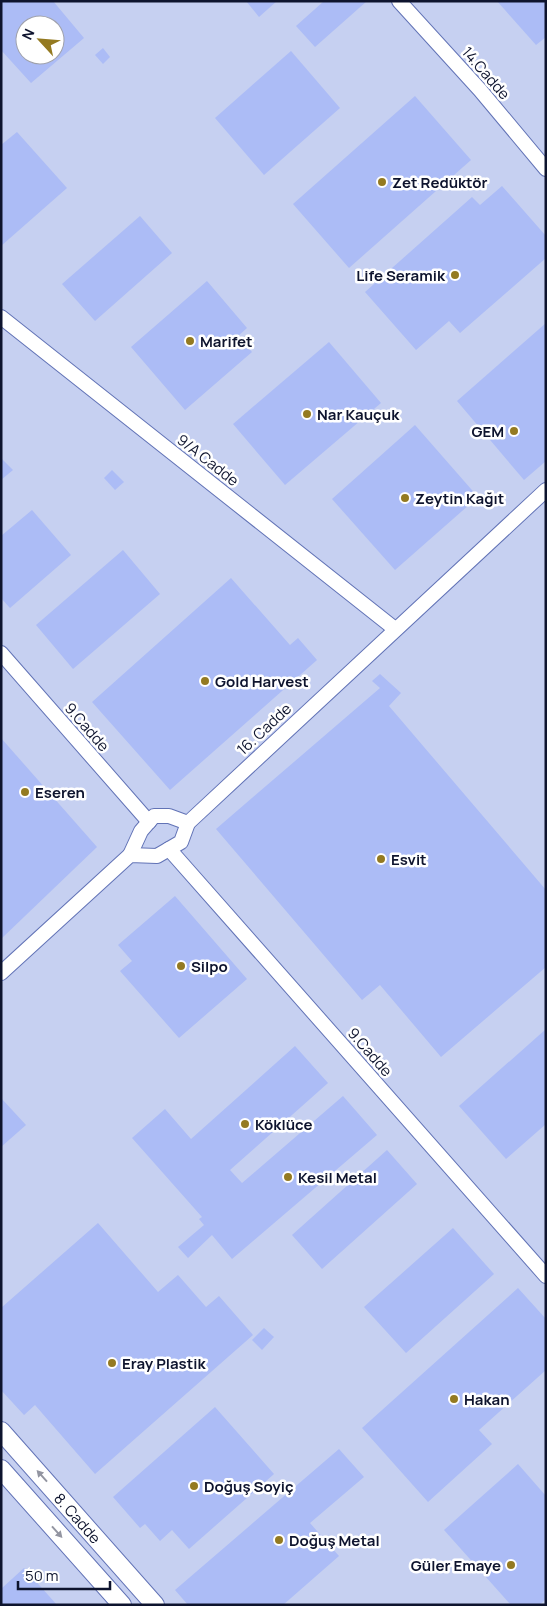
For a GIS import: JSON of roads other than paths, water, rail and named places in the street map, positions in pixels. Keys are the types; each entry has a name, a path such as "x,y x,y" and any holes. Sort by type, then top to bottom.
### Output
{"street":[{"name":"14.Cadde","path":"399,1 480,90 546,169"},
{"name":"9/A Cadde","path":"1,317 396,629"},
{"name":"16. Cadde","path":"169,849 181,842 188,823 546,490"},
{"name":"9.Cadde","path":"1,653 149,822"},
{"path":"1,973 130,855 141,831 154,816 169,816 188,823"},
{"path":"130,855 157,856 169,849"},
{"name":"9.Cadde","path":"169,849 546,1276"},
{"name":"8. Cadde","path":"1,1431 154,1605"},
{"name":"8. Cadde","path":"1,1469 122,1605"}],"place":[{"name":"Zet Redüktör","path":"382,182"},
{"name":"Life Seramik","path":"455,275"},
{"name":"Marifet","path":"190,341"},
{"name":"Nar Kauçuk","path":"307,414"},
{"name":"GEM","path":"514,431"},
{"name":"Zeytin Kağıt","path":"405,498"},
{"name":"Gold Harvest","path":"205,681"},
{"name":"Eseren","path":"25,792"},
{"name":"Esvit","path":"381,859"},
{"name":"Silpo","path":"181,966"},
{"name":"Köklüce","path":"245,1124"},
{"name":"Kesil Metal","path":"288,1177"},
{"name":"Eray Plastik","path":"112,1363"},
{"name":"Hakan","path":"454,1399"},
{"name":"Doğuş Soyiç","path":"194,1486"},
{"name":"Doğuş Metal","path":"279,1540"},
{"name":"Güler Emaye","path":"511,1565"}]}
